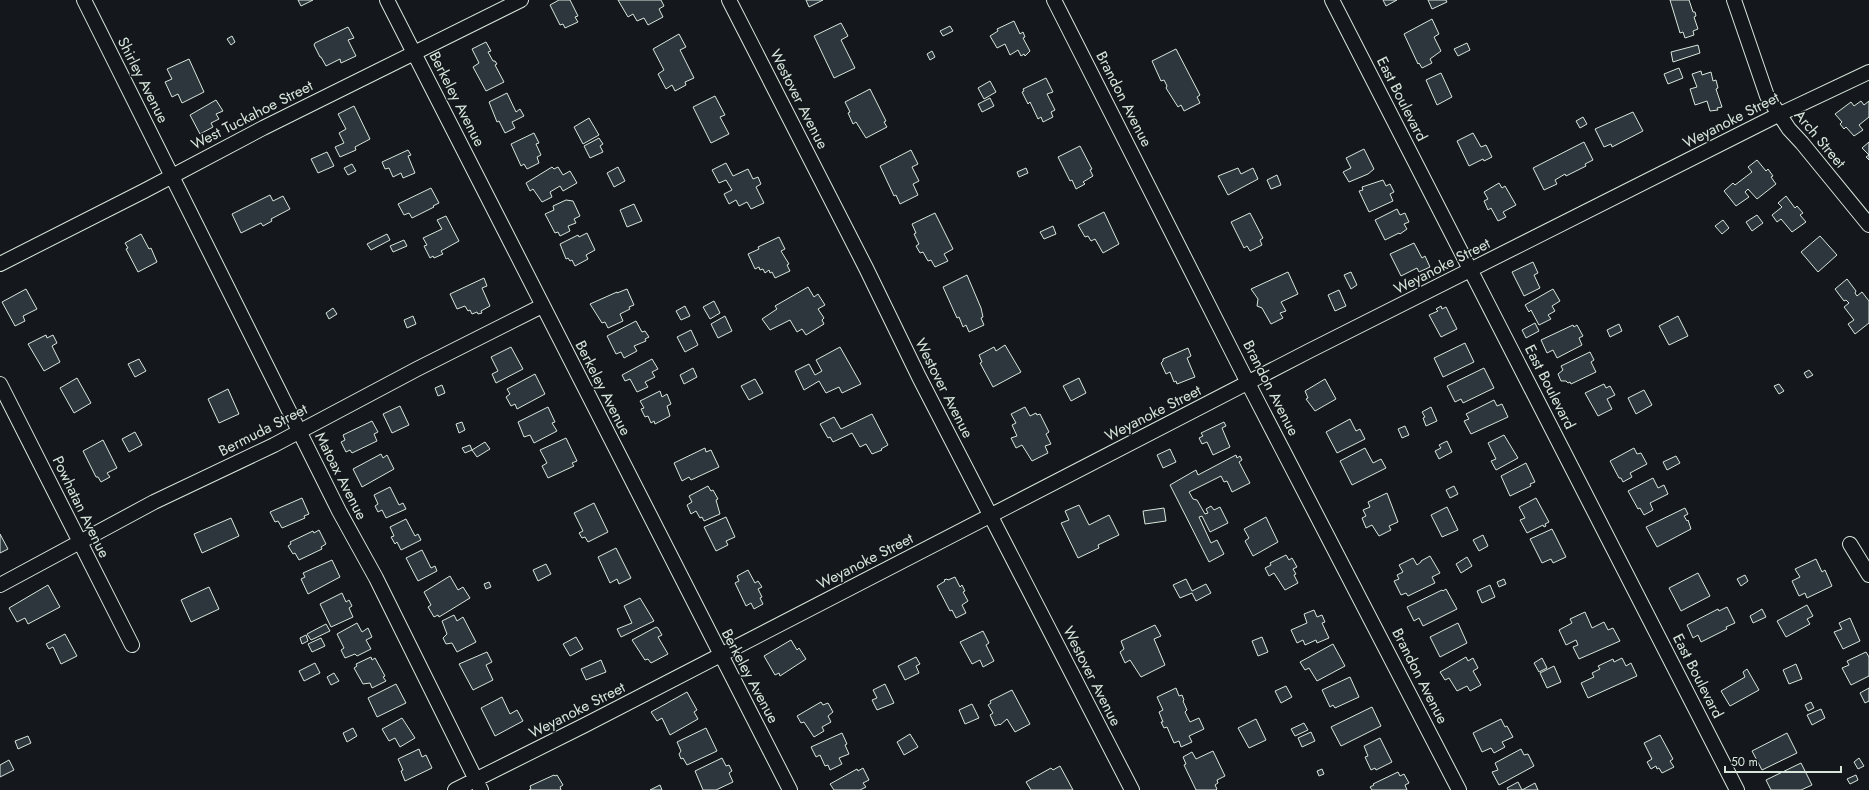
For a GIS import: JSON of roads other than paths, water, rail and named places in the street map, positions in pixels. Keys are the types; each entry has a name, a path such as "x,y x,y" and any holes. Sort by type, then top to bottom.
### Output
{"street":[{"name":"Shirley Avenue","path":"84,0 172,176"},
{"name":"Berkeley Avenue","path":"387,0 790,790"},
{"name":"West Tuckahoe Street","path":"0,264 263,128 521,0"},
{"name":"Westover Avenue","path":"729,0 866,268 919,377 1132,790"},
{"name":"Brandon Avenue","path":"1054,0 1248,383 1459,790"},
{"name":"East Boulevard","path":"1332,0 1737,790"},
{"name":"Arch Street","path":"1734,0 1767,96 1778,115 1869,225"},
{"name":"Weyanoke Street","path":"455,790 478,785 585,725 1248,383 1778,115 1869,72"},
{"name":"Matoax Avenue","path":"172,176 339,512 376,578 478,785"},
{"name":"Bermuda Street","path":"0,585 80,544 154,502 299,431 542,306"},
{"name":"Powhatan Avenue","path":"0,384 132,645"},
{"path":"1850,544 1869,574"}]}
